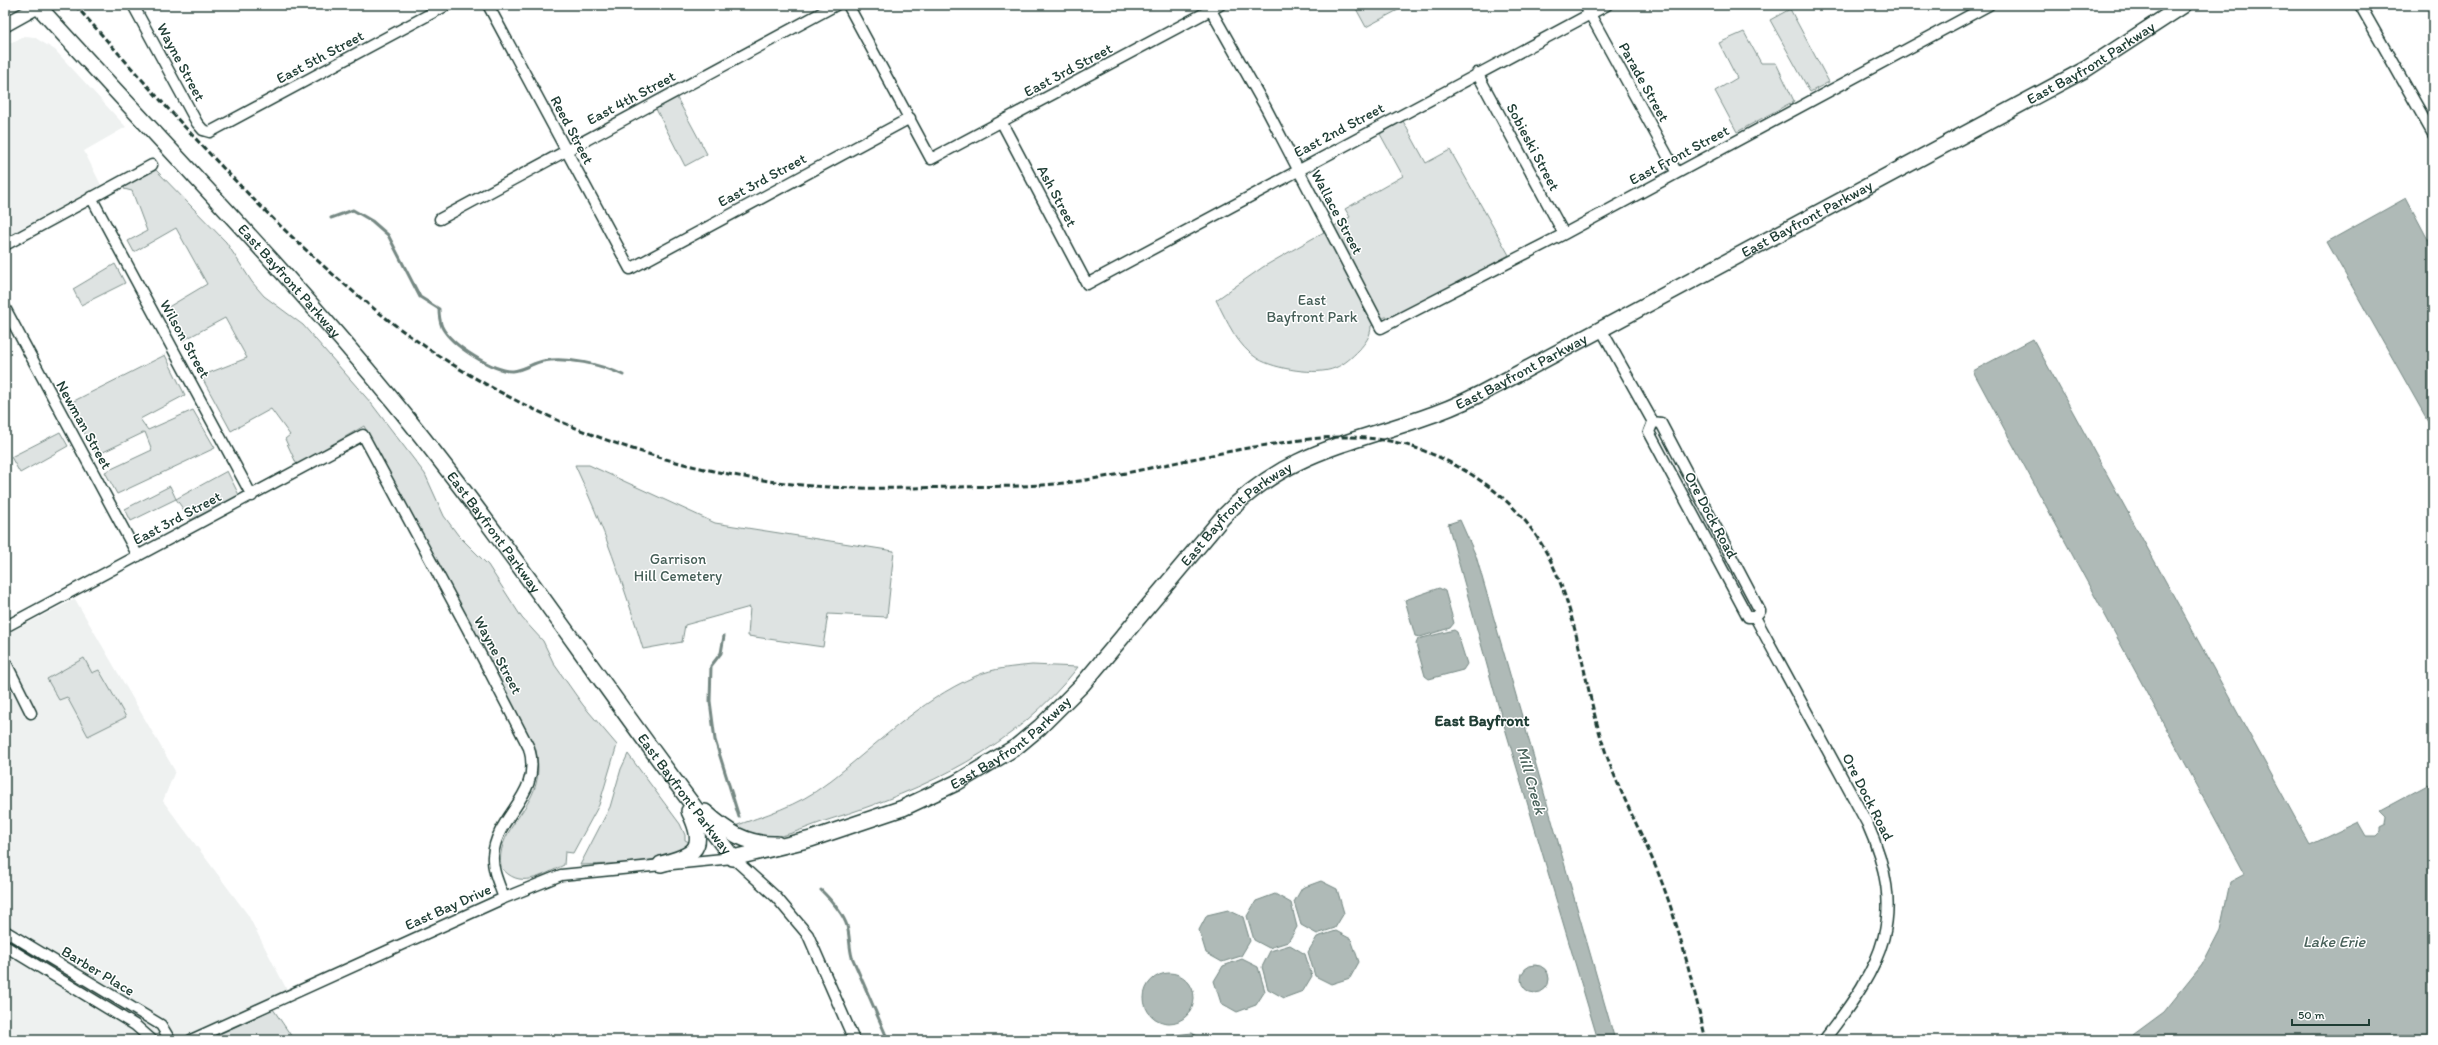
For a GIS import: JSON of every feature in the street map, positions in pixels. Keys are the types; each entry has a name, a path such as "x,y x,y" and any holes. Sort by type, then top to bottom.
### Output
{"highway":[{"name":"East Bayfront Parkway","path":"39,6 312,304 405,415 483,519 676,785 733,858 796,844 903,808 929,797 987,766 1016,747 1040,728 1082,685 1222,516 1239,499 1274,474 1330,447 1433,414 1459,404 2086,68 2184,5"},
{"path":"676,785 714,820 743,840 766,844 796,844"},
{"path":"661,864 688,856 697,843 697,828 676,785"}],"main road":[{"path":"5,24 39,6"}],"street":[{"name":"Wayne Street","path":"133,5 197,123 206,131"},
{"name":"East 5th Street","path":"206,131 214,131 447,5"},
{"name":"Reed Street","path":"488,5 630,269"},
{"name":"East 4th Street","path":"440,219 836,5"},
{"path":"848,5 910,118"},
{"name":"East 2nd Street","path":"1086,284 1477,73 1588,9 1607,5"},
{"path":"2360,5 2433,134"},
{"name":"East Front Street","path":"1381,328 1564,234 1984,6"},
{"name":"East 3rd Street","path":"630,269 910,118 931,159 1002,123 1213,7"},
{"name":"Wallace Street","path":"1213,7 1381,328"},
{"name":"Parade Street","path":"1588,9 1677,173"},
{"name":"Sobieski Street","path":"1477,73 1564,234"},
{"name":"Ash Street","path":"1002,123 1086,284"},
{"path":"5,245 152,165"},
{"name":"Wilson Street","path":"91,197 252,496"},
{"name":"Newman Street","path":"5,308 138,556"},
{"name":"Ore Dock Road","path":"1601,329 1653,422"},
{"name":"Ore Dock Road","path":"1653,422 1661,423 1693,482 1760,611 1755,617"},
{"name":"Ore Dock Road","path":"1653,422 1649,432 1748,617 1755,617"},
{"name":"Wayne Street","path":"363,435 468,628 529,748 532,766 529,782 522,798 501,830 494,848 494,865 504,898"},
{"name":"East 3rd Street","path":"5,627 252,496 363,435"},
{"name":"Ore Dock Road","path":"1755,617 1867,823 1877,846 1887,883 1888,913 1884,935 1873,969 1861,990 1824,1040"},
{"path":"5,661 31,713"},
{"path":"733,858 776,897 808,935 854,1040"},
{"name":"East Bay Drive","path":"191,1040 504,898 561,875 733,858"},
{"name":"Barber Place","path":"5,931 162,1025 170,1040"},
{"name":"Barber Place","path":"5,946 134,1025 152,1040"}],"shaded area":[{"path":"26,36 34,37 55,50 126,127 84,151 101,185 5,237 5,45"},
{"path":"75,599 175,771 163,801 248,915 287,990 178,1040 5,1040 5,635"}],"green space":[{"path":"1354,5 1396,5 1398,10 1366,27"},
{"path":"1790,9 1829,82 1810,92 1770,20"},
{"path":"1744,32 1761,63 1776,63 1794,101 1737,132 1715,91 1737,78 1719,43"},
{"path":"677,98 707,154 685,166 656,109"},
{"name":"East Bayfront Park","path":"1403,121 1426,163 1450,150 1509,255 1394,317 1385,317 1371,326 1369,336 1359,350 1351,358 1335,368 1318,371 1296,370 1275,366 1258,359 1238,340 1216,300 1263,267 1350,217 1345,209 1403,176 1380,134"},
{"path":"156,170 226,242 252,282 264,296 303,325 371,403 425,474 444,516 458,535 488,565 522,618 543,641 554,664 583,705 617,745 599,805 573,853 565,852 564,865 539,877 531,879 515,878 501,867 503,844 532,795 536,784 538,767 536,750 364,426 297,465 285,439 290,435 271,409 231,431 201,376 247,358 225,318 182,341 165,309 207,284 176,228 134,252 128,241 147,231 132,191 124,189 125,186"},
{"path":"115,264 125,283 81,305 73,289"},
{"path":"165,355 185,395 140,419 148,430 193,410 215,448 117,494 105,472 152,450 145,432 97,455 68,404"},
{"path":"60,432 68,446 20,473 11,457"},
{"name":"Garrison Hill Cemetery","path":"575,465 589,465 715,523 894,551 887,617 828,614 823,647 748,636 750,607 685,625 682,642 643,649 595,510"},
{"path":"227,471 239,495 191,520 176,499"},
{"path":"170,486 176,499 131,521 125,509"},
{"path":"84,658 92,673 99,670 126,717 88,736 67,697 59,700 47,679"},
{"path":"1032,665 1078,667 1053,695 1026,720 997,743 966,762 901,794 778,837 761,838 732,827 793,804 815,792 916,711 955,686 989,671"},
{"path":"628,754 680,824 685,835 685,840 689,842 682,850 655,859 639,862 580,865 610,807 621,769"},
{"path":"273,1009 294,1040 207,1040"}],"water":[{"path":"2406,198 2433,249 2433,430 2327,242"},
{"name":"Lake Erie","path":"2033,339 2310,845 2358,822 2366,836 2376,836 2380,832 2380,827 2386,824 2387,816 2381,810 2433,782 2433,1040 2126,1040 2164,1012 2202,965 2220,930 2230,882 2245,874 1973,371"},
{"name":"Mill Creek","path":"1460,520 1476,556 1615,1040 1598,1040 1496,698 1448,524"},
{"path":"1439,588 1445,591 1454,623 1450,628 1420,637 1415,636 1405,600"},
{"path":"1454,630 1457,632 1467,664 1463,670 1429,679 1425,676 1416,644 1418,639"},
{"path":"1321,881 1337,889 1344,913 1335,928 1317,934 1301,925 1294,902 1302,888"},
{"path":"1275,894 1291,903 1297,927 1288,942 1269,948 1254,940 1247,916 1256,901"},
{"path":"1228,910 1243,917 1250,941 1241,956 1222,962 1206,953 1199,930 1207,915"},
{"path":"1336,931 1351,939 1359,962 1350,978 1331,984 1315,976 1308,952 1317,937"},
{"path":"1290,945 1305,954 1312,976 1303,991 1284,998 1268,989 1262,967 1270,951"},
{"path":"1242,959 1258,967 1265,991 1256,1005 1237,1012 1221,1003 1214,981 1223,966"},
{"path":"1535,965 1541,966 1545,969 1548,973 1548,985 1545,989 1541,992 1535,993 1529,992 1525,989 1522,985 1521,979 1522,973 1525,969 1529,966"},
{"path":"1174,973 1179,974 1187,980 1193,988 1193,1008 1187,1016 1179,1022 1164,1023 1159,1022 1151,1016 1145,1008 1144,993 1145,988 1151,980 1159,974"},
{"path":"1192,1033 1204,1040 1169,1040 1175,1035"}],"waterway":[{"path":"331,218 353,210 372,221 388,235 420,297 439,309 441,325 447,334 463,349 485,362 495,367 513,371 543,361 563,360 584,362 623,375"},
{"path":"724,636 721,653 711,666 710,701 715,740 739,817"},
{"path":"821,890 843,916 848,930 852,957 888,1040"}],"railway":[{"path":"75,5 228,173 309,252 351,290 395,325 441,357 488,385 537,411 588,433 640,451 693,466 747,477 802,485 840,488 1006,486 1056,484 1111,476 1247,448 1315,439 1356,437 1396,442 1410,446 1449,462 1473,476 1484,483 1516,511 1540,541 1557,574 1569,609 1596,721 1608,759 1655,865 1675,919 1706,1040"}],"district":[{"name":"East Bayfront","path":"1482,720"}]}
